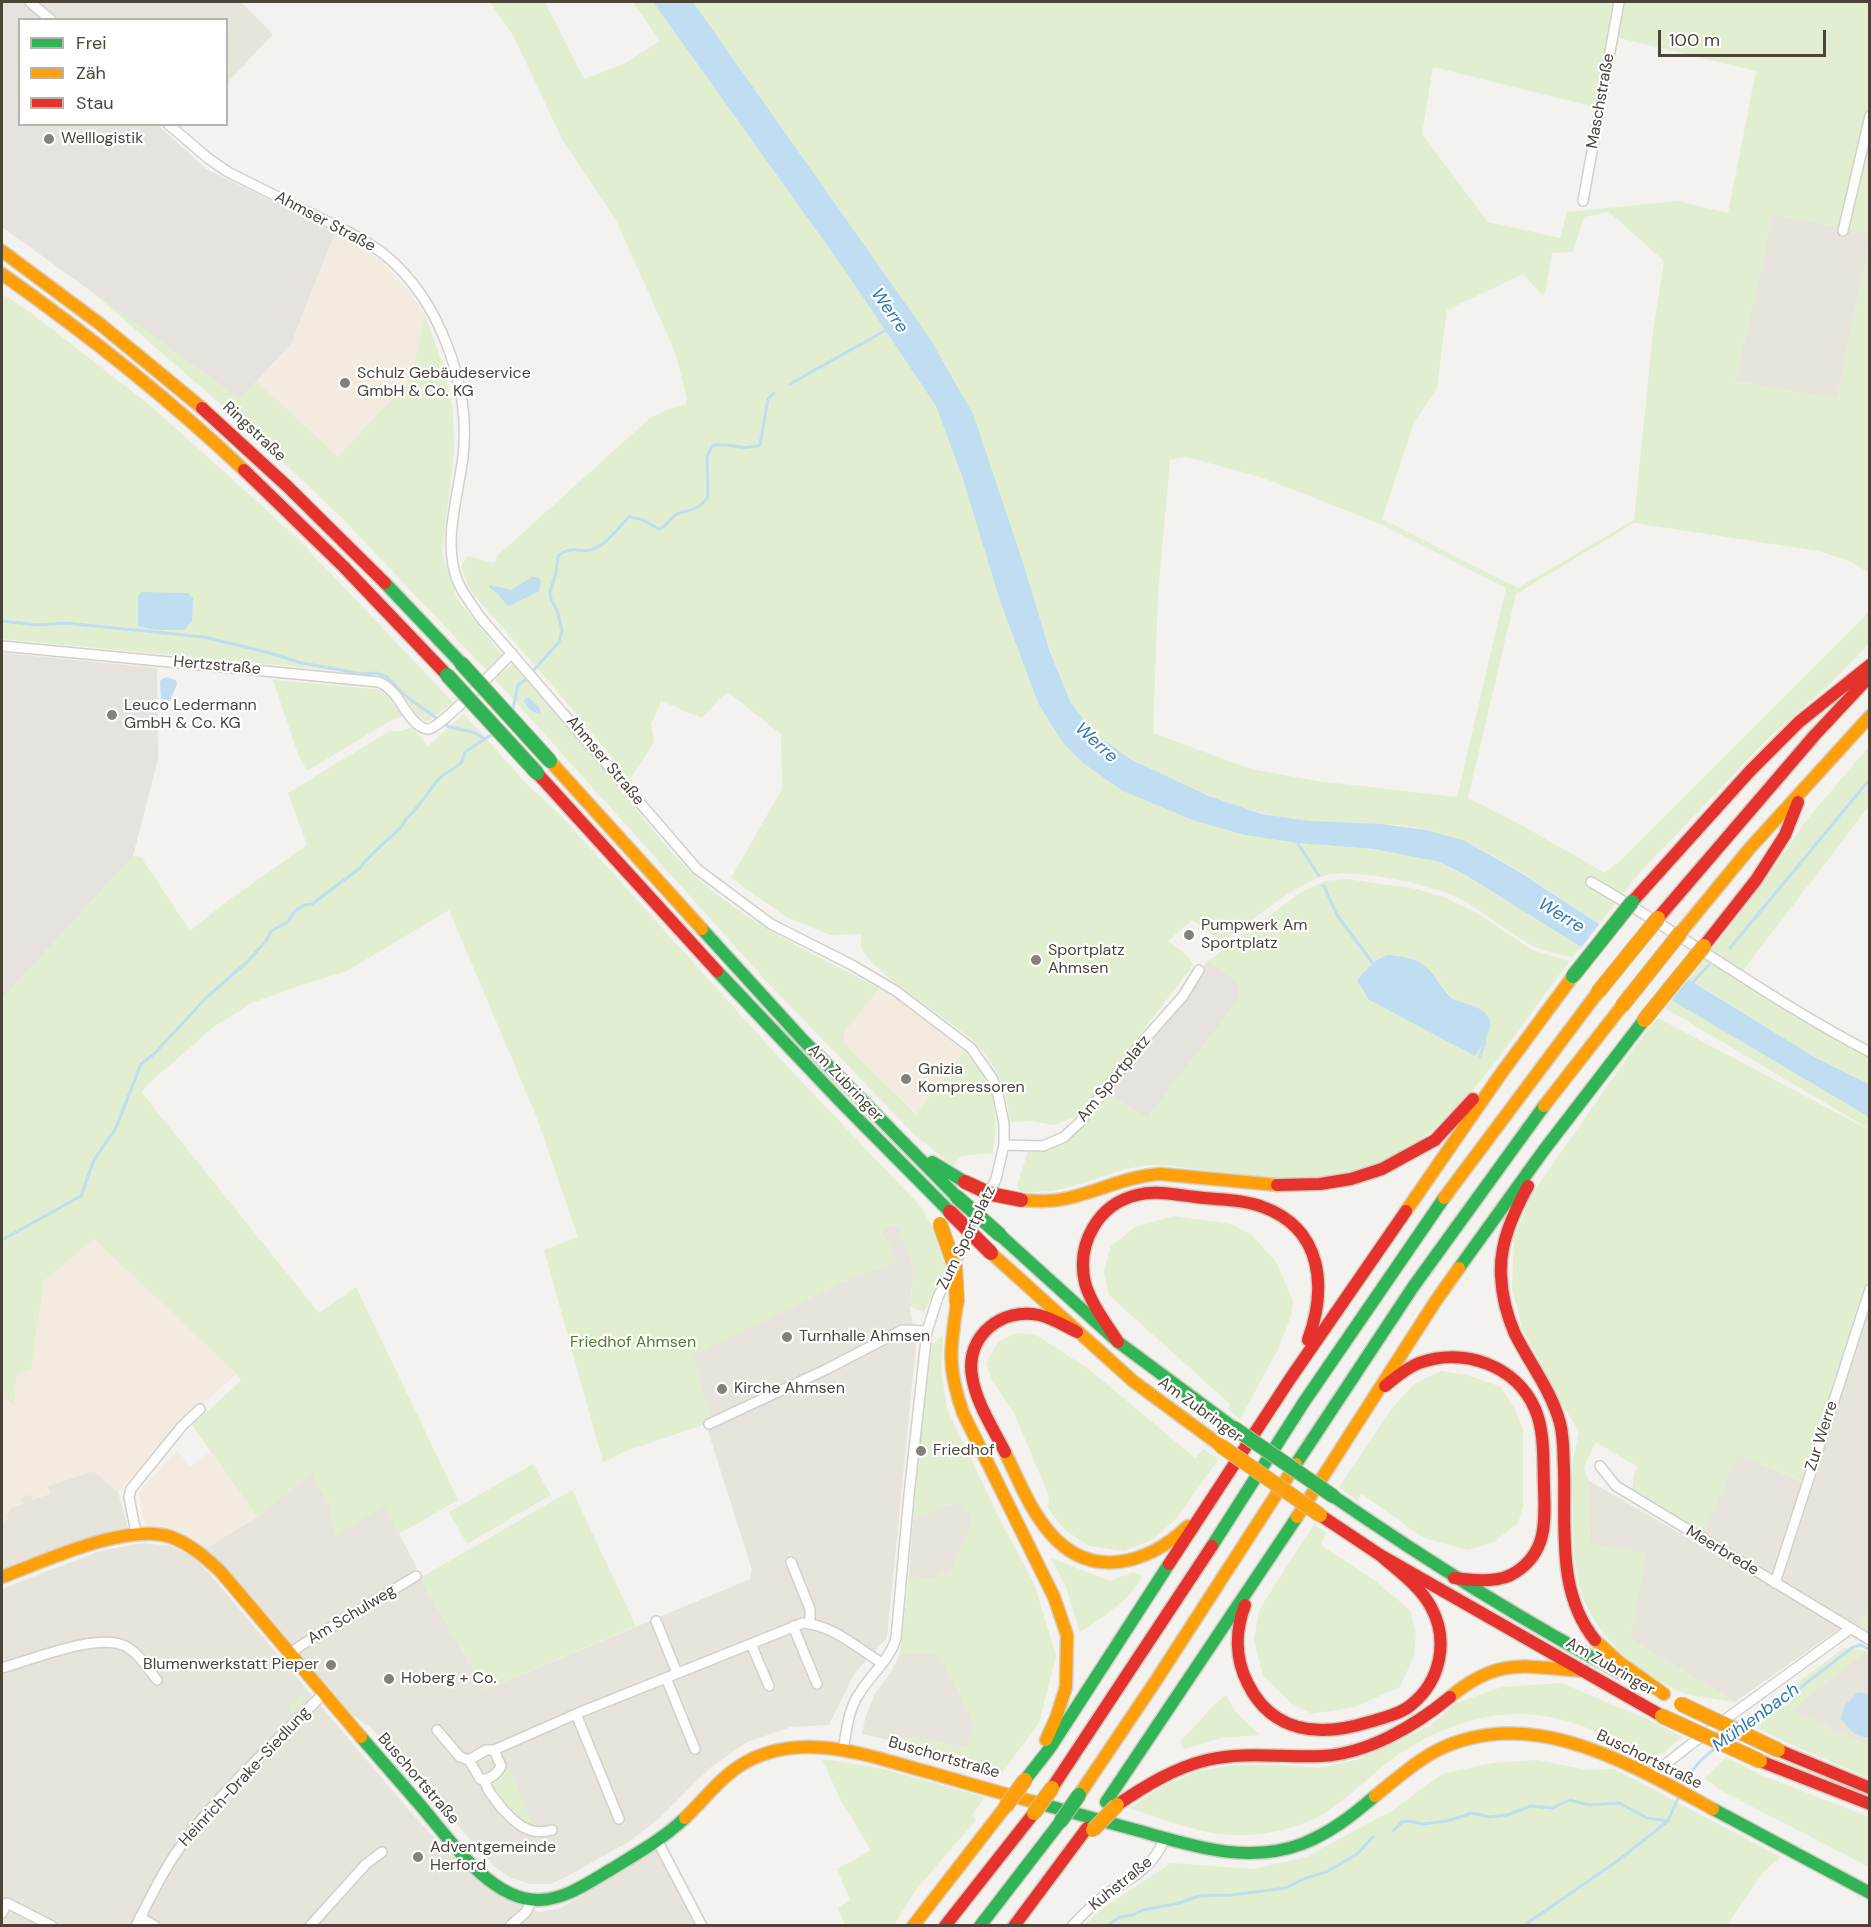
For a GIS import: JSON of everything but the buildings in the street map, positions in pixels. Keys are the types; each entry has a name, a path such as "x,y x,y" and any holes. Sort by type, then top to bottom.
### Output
{"main road":[{"name":"Ringstraße","path":"2,251 112,333 205,409 286,484 377,573 550,762"},
{"name":"Am Zubringer","path":"5,277 66,320 173,406 356,578 537,773 631,879 902,1166 991,1253 1133,1381 1221,1446 1380,1555 1662,1716 1760,1761 1869,1804"},
{"path":"913,1926 1050,1748 1290,1379 1500,1075 1573,976 1632,902 1750,771 1799,722 1869,665"},
{"path":"945,1926 1052,1788 1214,1544 1304,1402 1473,1156 1598,992 1658,918 1869,676"},
{"path":"980,1926 1061,1821 1129,1723 1386,1325 1478,1195 1681,932 1750,848 1869,716"},
{"name":"Am Zubringer","path":"550,762 803,1040 908,1148 957,1197 1118,1342 1234,1428 1454,1578 1582,1652 1681,1704 1778,1750 1869,1788"},
{"path":"1014,1926 1067,1855 1112,1803 1435,1302 1544,1150 1756,880 1785,835 1802,792"},
{"path":"908,1148 964,1182 991,1194 1021,1200 1056,1200 1073,1197 1117,1180 1142,1174 1295,1187 1338,1183 1372,1174 1438,1138 1485,1085 1500,1075"},
{"path":"1544,1150 1515,1210 1505,1239 1501,1267 1503,1292 1512,1328 1551,1396 1560,1427 1565,1554 1569,1585 1575,1603 1584,1624 1598,1643 1616,1661 1664,1694"},
{"path":"902,1166 940,1224 955,1267 957,1303 950,1348 953,1384 963,1413 1054,1597 1067,1635 1066,1687 1056,1718 1025,1780"},
{"path":"1118,1342 1094,1304 1085,1282 1084,1247 1091,1227 1103,1212 1120,1200 1158,1192 1240,1202 1264,1208 1283,1218 1301,1233 1317,1263 1321,1284 1316,1322 1290,1379"},
{"path":"1077,1332 1040,1315 1025,1313 1009,1316 994,1321 984,1331 974,1348 971,1362 972,1380 979,1400 1036,1515 1048,1533 1078,1555 1120,1563 1141,1559 1161,1550 1210,1504"},
{"path":"1375,1394 1418,1363 1444,1357 1466,1357 1488,1363 1509,1375 1534,1407 1542,1444 1545,1515 1542,1538 1536,1555 1522,1569 1507,1578 1487,1582 1454,1578"},
{"name":"Buschortstraße","path":"2,1577 107,1539 136,1533 167,1536 194,1548 206,1557 463,1856 501,1888 516,1896 532,1900 554,1899 568,1894 657,1840 677,1825 733,1770 779,1750 794,1747 843,1749 1208,1850 1233,1854 1257,1854 1305,1844 1324,1835 1354,1814 1404,1772 1441,1748 1490,1734 1515,1733 1542,1735 1574,1743 1611,1757 1869,1893"},
{"path":"1259,1576 1244,1608 1238,1636 1238,1658 1250,1690 1262,1707 1291,1725 1312,1732 1351,1729 1410,1705 1423,1693 1432,1680 1440,1661 1442,1642 1439,1623 1430,1605 1380,1555"},
{"path":"1112,1803 1187,1764 1212,1757 1238,1754 1318,1757 1338,1754 1400,1732 1422,1719 1482,1675 1500,1668 1541,1666 1557,1670 1584,1671"}],"street":[{"path":"30,2 49,18"},
{"name":"Maschstraße","path":"1583,201 1619,2"},
{"path":"1843,231 1869,116"},
{"name":"Ahmser Straße","path":"170,126 208,159 228,172 353,235 386,256 405,275 433,315 445,340 454,365 460,394 464,426 463,454 450,555 458,585 480,617 697,869"},
{"name":"Hertzstraße","path":"2,646 379,682 394,692 413,721 424,729 433,727 515,656"},
{"name":"Zum Sportplatz","path":"697,869 771,924 852,965 896,992 971,1048 983,1063 998,1095 1004,1124 1004,1145 996,1179 938,1297 927,1330 896,1638 891,1652 852,1706 843,1749"},
{"path":"1591,882 1641,911 1729,969 1869,1052"},
{"name":"Am Sportplatz","path":"1004,1145 1043,1146 1064,1137 1080,1122 1144,1040 1183,996 1199,970"},
{"name":"Zur Werre","path":"1775,1582 1869,1289"},
{"path":"709,1424 827,1369 902,1330 927,1330"},
{"path":"136,1533 129,1497 130,1489 182,1426 200,1409"},
{"name":"Meerbrede","path":"1600,1466 1616,1486 1869,1640"},
{"path":"791,1562 810,1609 810,1624"},
{"name":"Am Schulweg","path":"289,1655 300,1646 416,1576"},
{"path":"656,1621 677,1673"},
{"path":"469,1760 486,1750 494,1750 576,1714 793,1626 810,1624 843,1635 882,1663"},
{"path":"793,1626 817,1684"},
{"path":"1654,1778 1667,1763 1690,1745 1850,1629"},
{"path":"2,1668 89,1643 110,1642 118,1643 131,1650 157,1680"},
{"path":"751,1644 769,1686"},
{"path":"666,1678 695,1749"},
{"name":"Heinrich-Drake-Siedlung","path":"138,1921 166,1868 202,1819 323,1694"},
{"path":"576,1714 619,1819"},
{"path":"437,1730 460,1757 469,1760 480,1779 485,1780"},
{"path":"485,1780 501,1766 494,1750"},
{"path":"485,1780 486,1788 513,1821 535,1832 552,1830"},
{"name":"Kuhstraße","path":"1072,1926 1092,1905 1150,1864 1165,1838"},
{"path":"657,1840 702,1926"},
{"path":"310,1926 366,1864 382,1852"},
{"path":"510,1926 526,1912 532,1900"},
{"path":"2,1913 7,1903 52,1926"},
{"path":"138,1921 155,1926"}],"shaded area":[{"path":"2,2 23,2 42,18 18,18 18,126 159,126 206,169 335,232 291,344 240,399 2,227"},
{"path":"23,2 241,2 273,34 228,82 228,18 42,18"},
{"path":"1773,214 1869,233 1869,243 1837,399 1735,381"},
{"path":"335,232 381,261 411,294 425,315 411,378 338,458 257,381 291,344"},
{"path":"2,653 157,668 158,759 133,856 2,999"},
{"path":"1208,961 1236,981 1240,990 1237,1001 1147,1117 1116,1098 1104,1098 1185,997"},
{"path":"879,988 900,1001 964,1051 917,1114 844,1045 844,1033"},
{"path":"892,1225 899,1227 914,1266 910,1306 916,1345 887,1638 854,1674 829,1725 791,1727 747,1742 710,1768 655,1822 630,1841 566,1877 551,1884 531,1884 510,1878 494,1866 372,1729 350,1713 271,1619 205,1549 257,1517 312,1473 329,1504 336,1535 384,1505 420,1578 485,1690 750,1579 752,1570 708,1431 710,1415 692,1356 842,1282 897,1261 881,1231"},
{"path":"94,1239 237,1374 201,1405 118,1492 94,1471 48,1486 50,1494 33,1500 31,1494 21,1498 23,1504 11,1508 6,1515 8,1519 2,1522 2,1397 14,1404 17,1373 31,1370 44,1281"},
{"path":"1869,1306 1870,1600 1860,1627 1850,1621 1735,1702 1630,1639 1645,1555 1590,1543 1588,1480 1698,1544 1738,1454 1812,1486"},
{"path":"777,1400 780,1409 752,1420 749,1411"},
{"path":"738,1416 742,1425 713,1436 709,1428"},
{"path":"177,1450 190,1467 210,1452 257,1517 205,1549 181,1532 144,1524 139,1492"},
{"path":"94,1471 118,1492 128,1528 2,1572 2,1522 8,1519 6,1515 11,1508 21,1498 31,1494 33,1500 50,1493 47,1486"},
{"path":"962,1500 973,1521 952,1569 932,1579 909,1577 913,1519"},
{"path":"142,1543 172,1546 191,1556 208,1572 407,1808 449,1854 484,1886 513,1903 540,1912 561,1908 664,1845 708,1925 2,1926 2,1589 100,1551"},
{"path":"1866,1651 1869,1653 1869,1746 1791,1710"},
{"path":"939,1653 975,1724 967,1747 914,1738 884,1739 862,1734 875,1693 890,1674 900,1654"}],"green space":[{"path":"490,2 545,2 584,79 624,64 660,41 633,2 653,2 844,269 936,406 962,476 1000,601 1038,703 1063,743 1084,764 1123,791 1195,821 1245,835 1297,843 1374,849 1440,862 1582,946 1573,957 1546,951 1529,943 1468,903 1439,890 1378,876 1340,873 1326,875 1301,886 1273,904 1222,942 1192,920 1168,941 1188,956 1193,965 1079,1115 1054,1125 1031,1121 1010,1122 999,1077 980,1048 879,969 862,948 861,934 830,935 786,917 731,878 782,789 781,734 728,692 702,718 661,701 651,724 654,742 630,780 470,590 461,566 467,556 495,563 497,556 649,419 663,411 686,404 687,398 675,352 616,220 562,139 513,35"},
{"path":"693,2 1869,2 1869,233 1773,214 1735,381 1837,399 1869,243 1869,573 1852,562 1819,551 1634,523 1516,594 1468,798 1523,826 1605,873 1621,860 1869,612 1869,644 1830,684 1770,737 1641,871 1599,924 1496,857 1451,837 1414,827 1310,821 1254,811 1167,777 1122,753 1097,735 1071,703 929,337","holes":["1619,38 1756,71 1728,213 1677,201 1567,212 1560,238 1488,222 1422,134 1433,67 1603,109","1609,212 1664,261 1653,332 1634,520 1518,588 1382,519 1414,422 1437,388 1447,310 1523,274 1543,296 1552,253 1573,252 1584,217","1187,457 1263,478 1381,524 1506,588 1457,797 1317,781 1251,769 1153,733 1158,593 1170,460"]},
{"path":"83,284 240,399 257,381 338,457 411,378 425,315 443,365 453,409 454,453 442,553 457,599 502,655 486,670 342,518 240,421"},
{"path":"2,294 30,312 152,407 294,535 453,702 427,722 415,712 391,681 376,675 2,639"},
{"path":"512,664 610,777 660,839 693,874 714,892 759,923 806,951 879,988 844,1033 844,1044 916,1114 964,1051 982,1076 992,1098 995,1110 993,1153 961,1156 953,1166 915,1135 767,982 495,679"},
{"path":"273,680 377,689 388,696 403,716 391,720 307,771 298,754"},
{"name":"Friedhof Ahmsen","path":"464,714 526,783 563,818 784,1063 922,1208 933,1228 947,1269 924,1312 910,1306 914,1266 899,1227 892,1225 881,1231 897,1261 842,1282 693,1356 710,1415 709,1423 626,1451 603,1462 544,1250 578,1237 535,1113 449,910 345,972 252,1003 216,1025 148,1084 142,1093 319,1313 356,1287 458,1500 399,1534 384,1506 336,1535 329,1504 312,1473 257,1517 192,1425 241,1381 237,1374 94,1239 44,1281 31,1370 17,1373 14,1405 2,1397 2,999 133,856 141,857 190,931 226,902 307,845 288,793 390,731 401,731 412,727 428,746"},
{"path":"1869,746 1869,806 1741,973 1869,1045 1869,1084 1816,1058 1689,979 1752,898 1805,822"},
{"path":"1347,879 1417,889 1446,898 1477,913 1532,950 1570,961 1487,1073 1457,1107 1424,1137 1386,1160 1343,1175 1294,1179 1154,1165 1120,1171 1060,1189 1021,1192 1017,1186 1028,1151 1055,1146 1074,1136 1104,1098 1116,1098 1124,1102 1236,981 1208,961 1300,893 1325,881","holes":["1366,968 1431,971 1450,996 1457,1000 1475,1056 1369,1000 1364,972"]},
{"path":"1672,1000 1869,1117 1869,1129 1665,1008"},
{"path":"1658,1018 1869,1130 1869,1281 1804,1482 1738,1454 1703,1534 1632,1490 1634,1474 1638,1467 1596,1442 1584,1467 1588,1480 1590,1543 1646,1554 1630,1639 1735,1702 1687,1694 1646,1673 1615,1646 1591,1614 1577,1577 1574,1555 1572,1467 1579,1431 1560,1401 1522,1328 1512,1288 1514,1237 1532,1194 1635,1046"},
{"path":"1173,1216 1231,1224 1252,1235 1276,1262 1293,1301 1291,1316 1278,1349 1240,1419 1228,1409 1230,1404 1109,1295 1104,1271 1111,1246 1135,1227"},
{"path":"1016,1333 1036,1335 1090,1370 1195,1458 1203,1449 1219,1459 1175,1520 1152,1540 1124,1551 1089,1546 1064,1529 1048,1509 1049,1496 1014,1413 992,1380 986,1364 998,1342"},
{"path":"943,1335 941,1369 947,1409 1001,1522 1034,1583 1056,1656 1039,1723 1002,1773 884,1739 914,1738 967,1747 975,1724 939,1654 900,1654 909,1577 932,1579 952,1569 973,1521 962,1500 913,1519 920,1436 932,1345"},
{"path":"1441,1371 1468,1375 1501,1387 1523,1428 1523,1507 1518,1523 1494,1542 1468,1550 1424,1538 1362,1494 1357,1500 1339,1487 1390,1411 1414,1384"},
{"path":"533,1464 551,1495 467,1544 449,1512"},
{"path":"572,1490 636,1626 485,1690 420,1578"},
{"path":"1314,1524 1326,1533 1321,1545 1375,1581 1410,1610 1416,1633 1414,1656 1400,1687 1355,1707 1312,1714 1291,1703 1263,1676 1254,1640 1259,1610"},
{"path":"1051,1558 1110,1581 1133,1572 1142,1575 1138,1584 1124,1600 1080,1632 1066,1587"},
{"path":"1869,1600 1869,1633 1860,1627"},
{"path":"1844,1648 1866,1651 1791,1710 1869,1746 1869,1778 1745,1722"},
{"path":"1561,1683 1652,1721 1682,1737 1662,1754 1649,1758 1608,1737 1566,1721 1517,1714 1493,1716 1469,1721 1424,1739 1383,1766 1323,1814 1283,1830 1242,1835 1209,1832 1130,1808 1163,1786 1198,1771 1236,1765 1319,1768 1356,1760 1430,1726 1456,1703 1502,1687"},
{"path":"307,1691 303,1702 292,1714 288,1707"},
{"path":"1226,1695 1235,1711 1260,1735 1221,1738 1184,1749 1180,1742"},
{"path":"1726,1757 1761,1775 1869,1817 1869,1867 1718,1789 1705,1778"},
{"path":"822,1759 879,1768 985,1797 972,1815 976,1820 915,1891 894,1925 845,1925 838,1908 850,1900 837,1869 871,1850 840,1799"},
{"path":"1537,1760 1588,1770 1614,1769 1781,1857 1765,1870 1727,1925 1085,1925 1098,1912 1171,1863 1253,1869 1306,1857 1393,1810 1442,1774 1492,1763"},
{"path":"509,1768 535,1829 514,1818 489,1786"}],"water":[{"name":"Werre","path":"653,2 693,2 929,337 973,414 1049,649 1071,703 1095,734 1132,760 1209,796 1262,814 1309,821 1381,824 1427,830 1465,841 1518,871 1599,924 1816,1058 1869,1084 1869,1117 1440,862 1374,849 1297,843 1245,835 1195,821 1123,791 1084,764 1063,743 1038,703 1000,601 962,476 936,406 844,269"},
{"path":"532,577 538,577 541,582 539,591 508,606 489,587 489,585 511,590"},
{"path":"141,592 188,593 193,598 192,621 184,630 156,630 138,626 138,596"},
{"path":"166,677 176,680 177,684 170,701 161,699 160,681"},
{"path":"526,698 539,707 541,714 529,708 524,701"},
{"path":"1389,955 1409,958 1426,966 1452,998 1478,1008 1486,1014 1490,1027 1475,1056 1369,1000 1357,980 1367,968"},
{"path":"1858,1692 1869,1694 1869,1737 1856,1734 1841,1719 1845,1705"}],"pier":[{"path":"1601,922 1691,976 1670,1002 1580,949"}],"waterway":[{"name":"Werre","path":"790,384 888,329"},
{"path":"513,709 518,685 559,642 562,630 550,592 558,556 568,550 587,550 602,545 629,517 641,519 659,529 677,514 699,506 708,497 707,457 712,446 752,447 760,445 768,399 774,393"},
{"path":"2,621 38,625 65,623 204,637 302,663 363,674 377,673 387,677 407,697 449,727 473,732 485,739"},
{"path":"2,1240 81,1196 94,1160 116,1128 142,1063 153,1055 206,998 248,961 266,941 271,931 288,922 294,912 304,905 312,904 360,868 400,828 439,779 462,762 465,752 494,733"},
{"path":"1730,948 1870,779"},
{"path":"1297,842 1319,876"},
{"path":"1324,886 1337,915 1374,965"},
{"path":"1691,984 1709,965"},
{"path":"1480,1056 1485,1042 1482,1039"},
{"name":"Mühlenbach","path":"1744,1727 1783,1701 1853,1647 1861,1645 1870,1650"},
{"name":"Mühlenbach","path":"1681,1790 1696,1766 1717,1747"},
{"path":"1523,1926 1616,1862 1668,1821 1679,1796"},
{"path":"1393,1831 1402,1822 1423,1824 1447,1821 1472,1813 1489,1817 1507,1815 1531,1806 1552,1808 1570,1800 1589,1805 1619,1803 1647,1818 1668,1821"},
{"path":"1106,1926 1120,1917 1199,1896 1231,1895 1286,1888 1303,1879 1326,1872 1356,1855 1373,1837"}],"traffic: fast":[{"path":"385,583 461,663"},
{"path":"461,663 550,761"},
{"path":"447,675 537,773"},
{"path":"1573,976 1632,902"},
{"path":"702,929 803,1040 957,1197"},
{"path":"717,971 844,1105 950,1212"},
{"path":"1459,1268 1544,1150 1644,1020"},
{"path":"1296,1464 1413,1287 1544,1106"},
{"path":"932,1162 965,1182"},
{"path":"957,1197 1000,1235"},
{"path":"1212,1546 1304,1402 1444,1198"},
{"path":"1000,1235 1118,1342 1234,1428"},
{"path":"1234,1428 1333,1496"},
{"path":"1333,1496 1474,1589 1621,1673"},
{"path":"1106,1802 1297,1517"},
{"path":"1025,1780 1050,1748 1169,1564"},
{"path":"361,1737 458,1851 488,1879 521,1898 549,1899 576,1890 649,1846 685,1818"},
{"path":"1061,1821 1079,1795"},
{"path":"1034,1802 1197,1847 1239,1853 1260,1853 1281,1850 1312,1840 1341,1823 1375,1796"},
{"path":"1713,1809 1870,1893"},
{"path":"980,1926 1061,1821"}],"traffic: slow":[{"path":"2,251 100,324 202,408"},
{"path":"2,274 126,367 244,470"},
{"path":"1681,932 1750,848 1870,716"},
{"path":"550,761 702,929"},
{"path":"1598,992 1658,918"},
{"path":"1622,1006 1681,932"},
{"path":"1644,1020 1704,946"},
{"path":"1406,1211 1500,1075 1573,976"},
{"path":"1444,1198 1598,992"},
{"path":"1544,1106 1622,1006"},
{"path":"1021,1200 1062,1199 1136,1178 1160,1174 1277,1185"},
{"path":"940,1224 955,1267 957,1303"},
{"path":"991,1253 1133,1381 1221,1446"},
{"path":"1297,1517 1459,1268"},
{"path":"957,1303 951,1358 954,1383 963,1413 1054,1597 1067,1635 1066,1687 1046,1740"},
{"path":"1221,1446 1320,1515"},
{"path":"1005,1452 1025,1494 1043,1524 1066,1548 1083,1558 1101,1562 1119,1562 1138,1558 1155,1550 1188,1526"},
{"path":"1079,1795 1296,1464"},
{"path":"2,1577 63,1553 110,1539 153,1534 171,1537 185,1543 220,1571 361,1737"},
{"path":"1595,1640 1619,1662 1664,1694"},
{"path":"1450,1697 1484,1675 1514,1667 1584,1671"},
{"path":"1681,1704 1778,1750"},
{"path":"1662,1716 1760,1761"},
{"path":"1375,1796 1434,1752 1470,1738 1506,1733 1542,1736 1578,1745 1648,1774 1713,1809"},
{"path":"685,1818 737,1768 768,1753 790,1748 835,1749 880,1758 1034,1802"},
{"path":"1006,1806 1025,1780"},
{"path":"1034,1813 1052,1788"},
{"path":"1093,1830 1117,1805"},
{"path":"913,1926 1006,1806"}],"traffic: jam":[{"path":"202,408 287,486 385,583"},
{"path":"244,470 343,566 447,675"},
{"path":"1632,902 1750,771 1799,722 1870,665"},
{"path":"1658,918 1814,736 1870,676"},
{"path":"537,773 717,971"},
{"path":"1704,946 1756,880 1785,835 1798,802"},
{"path":"1277,1185 1320,1184 1351,1179 1382,1169 1435,1140 1473,1099"},
{"path":"965,1182 991,1194 1021,1200"},
{"path":"1528,1186 1512,1218 1502,1252 1502,1291 1515,1334 1546,1388 1560,1423 1564,1469 1564,1535 1569,1580 1574,1601 1595,1640"},
{"path":"1118,1342 1099,1313 1085,1283 1083,1268 1087,1240 1093,1228 1111,1207 1137,1195 1152,1193 1255,1204 1283,1217 1298,1230 1309,1245 1318,1281 1314,1320 1308,1340"},
{"path":"1169,1564 1290,1379 1406,1211"},
{"path":"950,1212 991,1253"},
{"path":"1005,1452 974,1386 971,1362 974,1348 980,1337 1000,1320 1025,1314 1044,1316 1077,1332"},
{"path":"1385,1386 1405,1370 1419,1363 1453,1357 1470,1359 1486,1363 1502,1371 1515,1381 1535,1409 1543,1447 1545,1511 1539,1545 1526,1564 1509,1576 1486,1580 1454,1578"},
{"path":"1320,1515 1380,1555 1662,1716"},
{"path":"1052,1788 1212,1546"},
{"path":"1245,1605 1238,1635 1241,1665 1258,1701 1271,1713 1285,1722 1316,1730 1351,1727 1402,1711 1421,1695 1435,1672 1439,1659 1440,1633 1431,1607 1421,1592 1380,1555"},
{"path":"1117,1805 1160,1778 1207,1760 1250,1755 1322,1756 1357,1750 1407,1727 1450,1697"},
{"path":"1778,1750 1870,1788"},
{"path":"1760,1761 1870,1804"},
{"path":"945,1926 1034,1813"},
{"path":"1014,1926 1087,1828"}],"place":[{"name":"Welllogistik","path":"49,139"},
{"name":"Schulz Gebäudeservice GmbH & Co. KG","path":"345,383"},
{"name":"Leuco Ledermann GmbH & Co. KG","path":"112,715"},
{"name":"Pumpwerk Am Sportplatz","path":"1189,935"},
{"name":"Sportplatz Ahmsen","path":"1036,960"},
{"name":"Gnizia Kompressoren","path":"906,1079"},
{"name":"Turnhalle Ahmsen","path":"787,1337"},
{"name":"Kirche Ahmsen","path":"722,1389"},
{"name":"Friedhof","path":"921,1451"},
{"name":"Blumenwerkstatt Pieper","path":"331,1665"},
{"name":"Hoberg + Co.","path":"389,1679"},
{"name":"Adventgemeinde Herford","path":"418,1857"}]}
